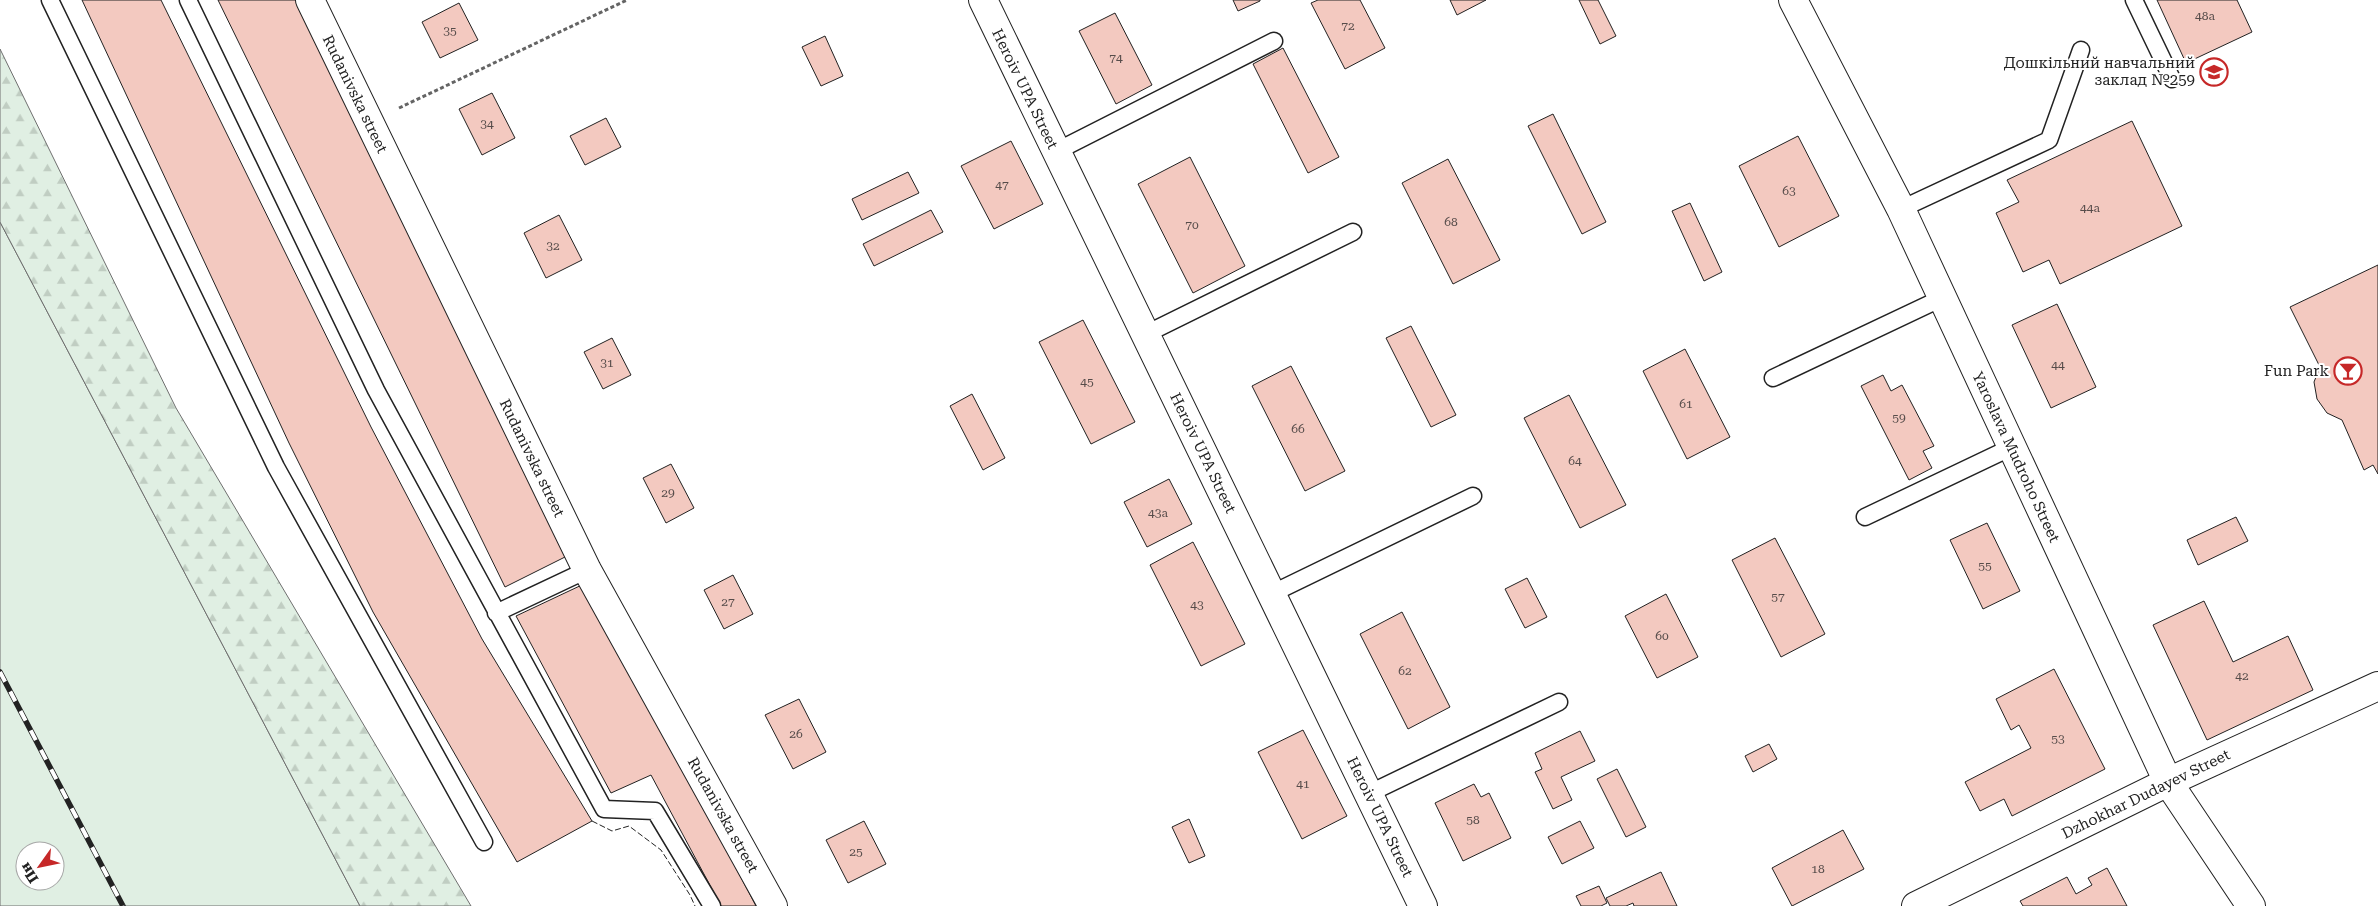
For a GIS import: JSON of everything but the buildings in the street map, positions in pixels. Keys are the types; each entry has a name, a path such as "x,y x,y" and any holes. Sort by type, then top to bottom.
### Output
{"street":[{"name":"Rudanivska street","path":"310,0 587,570 773,906"},
{"name":"Heroiv UPA Street","path":"982,0 1423,906"},
{"name":"Yaroslava Mudroho Street","path":"1793,0 1901,209 2168,782 2251,906"},
{"name":"Dzhokhar Dudayev Street","path":"1916,906 2168,782 2378,686"}],"lane":[{"path":"50,0 276,467 484,842"},
{"path":"188,0 376,390 604,809 655,812 703,888 712,906"},
{"path":"2134,0 2172,79"},
{"path":"1055,152 1274,41"},
{"path":"1901,209 2049,140 2081,50"},
{"path":"1146,334 1353,232"},
{"path":"1773,378 1942,298"},
{"path":"1865,517 2012,447"},
{"path":"1271,594 1472,496"},
{"path":"496,613 587,570"},
{"path":"1368,794 1559,702"}],"path":[{"path":"369,122 627,0"}],"green space":[{"path":"0,49 176,408 471,906 360,906 0,222"},
{"path":"0,222 360,906 0,906"}],"railway":[{"path":"0,672 123,906"}],"fence":[{"path":"592,821 612,831 629,826 661,850 695,906"}],"place":[{"name":"Дошкільний навчальний заклад №259","path":"2214,72"},
{"name":"Fun Park","path":"2348,371"}]}
